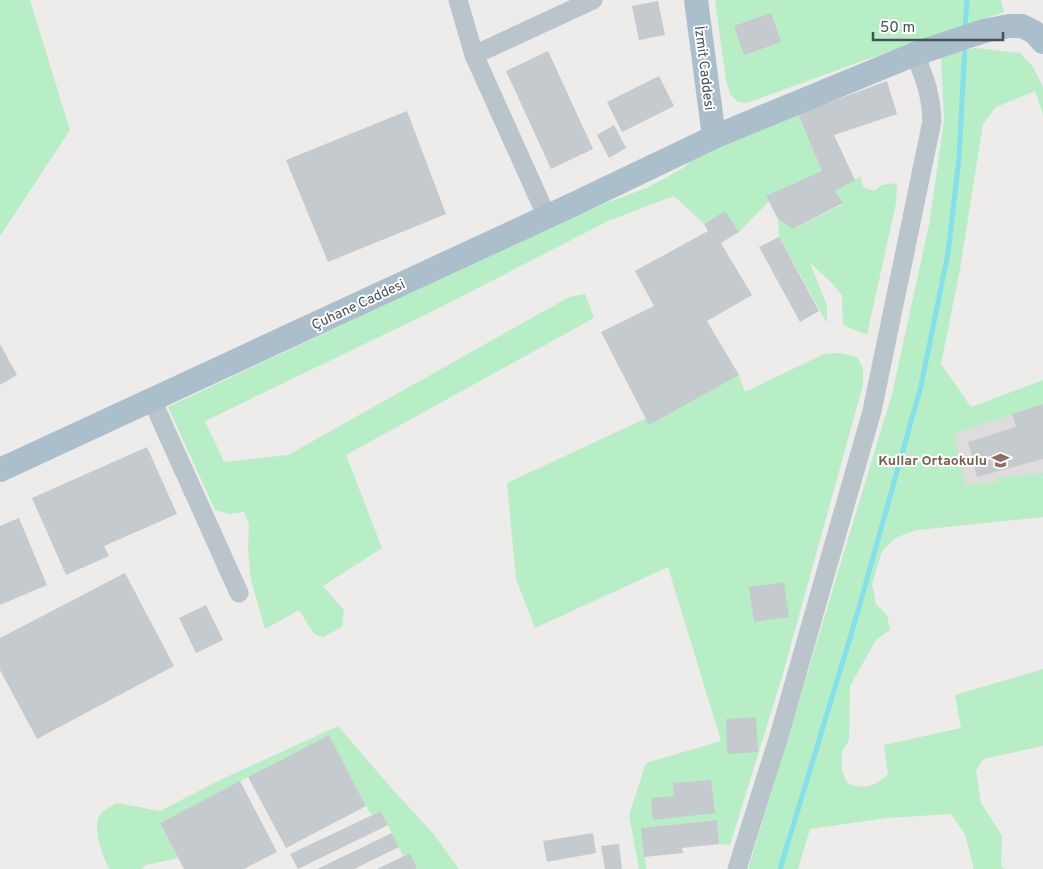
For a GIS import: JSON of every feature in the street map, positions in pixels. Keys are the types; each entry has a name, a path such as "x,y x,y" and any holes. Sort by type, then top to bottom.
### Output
{"main road":[{"name":"İzmit Caddesi","path":"696,0 714,137"},
{"name":"Çuhane Caddesi","path":"0,470 547,217 714,137 926,50 984,31 1009,26 1022,26 1034,32 1043,42"}],"street":[{"path":"458,0 474,55 547,217"},
{"path":"474,55 593,0"},
{"path":"737,869 779,736 872,412 932,121 931,98 926,80 926,50"},
{"path":"152,400 239,592"}],"shaded area":[{"name":"Kullar Ortaokulu","path":"1043,404 1043,517 916,530 953,434"}],"green space":[{"path":"0,0 30,0 70,130 0,236"},
{"path":"715,0 1001,0 1004,12 747,103 738,102 730,94 726,80"},
{"path":"975,48 1020,53 1033,67 1043,87 1043,115 1035,91 996,107 983,124 960,269 941,364 971,407 1043,380 1043,404 954,434 965,485 998,482 998,478 1043,473 1043,517 916,530 895,538 882,551 872,584 876,604 887,615 890,630 876,640 850,686 849,740 842,752 842,770 847,783 864,787 878,782 888,774 884,745 961,728 955,695 1043,669 1043,746 983,759 976,771 981,803 1002,836 1001,866 1006,869 974,869 965,834 951,814 887,818 810,829 798,869 748,869 892,394 929,225 944,120 941,57"},
{"path":"798,114 822,171 769,201 739,232 725,212 704,224 674,196 608,221 437,309 205,421 224,462 288,455 569,297 585,294 594,318 346,455 382,548 323,586 344,610 342,627 323,637 314,634 299,610 265,629 251,580 248,549 249,524 244,512 229,514 215,510 168,407 523,240 603,204 647,188 683,168 693,159"},
{"path":"861,176 863,187 874,191 881,185 897,183 896,203 867,335 843,325 842,295 810,263 827,306 827,323 779,237 778,219 794,229 843,204 835,191"},
{"path":"839,353 857,357 863,368 863,385 782,677 730,845 719,844 717,820 642,828 646,869 639,869 629,815 646,763 721,741 668,567 535,628 516,579 507,483 739,375 745,392 824,354"},
{"path":"338,726 433,833 459,869 415,869 417,867 410,853 403,856 381,811 371,815 329,735 160,823 178,858 146,865 141,869 110,869 101,850 97,827 103,811 117,803 160,811 218,781"}],"building":[{"path":"658,1 665,35 639,40 632,6"},
{"path":"771,13 781,42 744,55 734,26"},
{"path":"548,51 593,149 551,169 506,71"},
{"path":"659,76 674,106 622,132 607,102"},
{"path":"887,81 897,114 834,135 855,180 835,191 843,203 793,229 778,219 766,196 822,171 798,114"},
{"path":"407,111 446,214 328,262 286,160"},
{"path":"614,125 626,148 609,158 597,135"},
{"path":"725,211 739,232 721,243 752,295 707,321 739,375 649,425 601,332 654,306 635,271 708,231 704,224"},
{"path":"779,237 819,311 800,322 759,247"},
{"path":"0,344 17,375 0,385"},
{"path":"1043,404 1043,459 977,477 968,442 1016,427 1012,414"},
{"path":"147,447 177,514 104,546 109,556 66,575 32,498"},
{"path":"19,518 47,585 0,605 0,526"},
{"path":"125,573 174,666 37,739 0,670 0,638"},
{"path":"784,582 789,617 754,622 749,587"},
{"path":"206,605 223,640 196,653 179,618"},
{"path":"756,717 758,752 727,754 726,719"},
{"path":"329,735 366,806 286,848 248,777"},
{"path":"711,780 715,813 653,820 651,798 674,796 673,783"},
{"path":"240,781 277,852 244,869 184,869 160,823"},
{"path":"381,811 388,825 298,869 290,854"},
{"path":"717,820 719,844 682,848 683,853 644,857 641,828"},
{"path":"392,833 399,847 354,869 317,869"},
{"path":"593,833 596,853 547,862 543,841"},
{"path":"619,844 622,869 605,869 601,846"},
{"path":"410,853 417,868 415,869 377,869"}],"waterway":[{"path":"965,29 967,0"},
{"path":"780,869 856,618 921,386 948,253 959,158 965,45"}],"place":[{"name":"Kullar Ortaokulu","path":"1001,460"}]}
